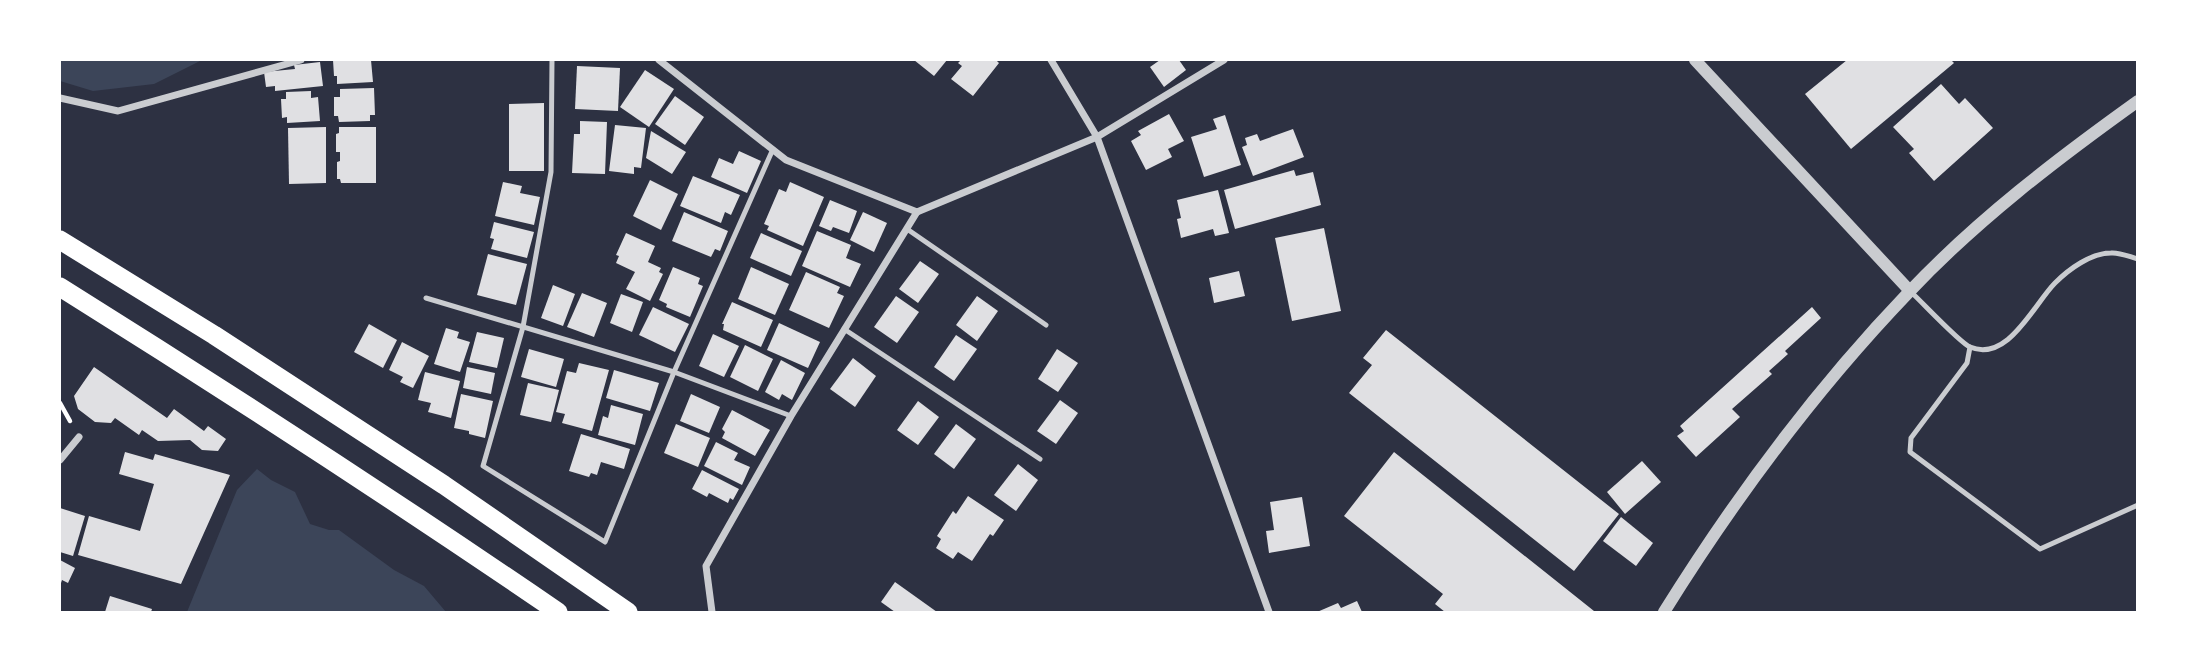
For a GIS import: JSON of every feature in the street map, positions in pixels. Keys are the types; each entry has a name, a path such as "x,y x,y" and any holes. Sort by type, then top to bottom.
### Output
{"highway":[{"path":"60,240 444,485 628,612"},
{"path":"60,287 194,370 375,488 558,612"}],"street":[{"path":"60,98 118,111 301,60"},
{"path":"659,60 786,160 917,212"},
{"path":"1051,60 1097,137 1269,612"},
{"path":"712,612 706,566 791,416 917,212 1097,137 1224,60"},
{"path":"1695,60 1910,291"},
{"path":"1664,612 1760,469 1829,382 1910,291 1979,225 2057,159 2137,101"},
{"path":"60,460 79,437"}],"lane":[{"path":"552,60 551,172 523,327 484,466 605,542 674,372 773,149"},
{"path":"907,229 1046,325"},
{"path":"1910,291 1970,347 1989,349 2003,344 2020,328 2055,283 2087,259 2112,252 2137,259"},
{"path":"426,298 674,372 791,416"},
{"path":"844,329 1040,459"},
{"path":"1970,347 1967,363 1911,438 1910,452 2040,549 2137,505"}],"shaded area":[{"path":"60,60 202,60 154,84 93,91 60,81"},
{"path":"257,469 271,480 295,492 310,524 339,530 394,570 424,586 446,612 187,612 237,490"}],"building":[{"path":"333,60 371,60 373,82 337,84"},
{"path":"914,60 947,60 934,76"},
{"path":"961,60 996,60 999,63 973,96 951,79 962,66 958,63"},
{"path":"1160,60 1179,60 1186,70 1164,87 1150,67"},
{"path":"1847,60 1951,60 1954,63 1851,149 1805,94"},
{"path":"320,62 323,86 275,91 275,86 266,87 264,72 295,69 294,65"},
{"path":"577,66 620,68 618,111 575,109"},
{"path":"645,70 674,89 649,127 620,107"},
{"path":"1941,84 1959,104 1965,98 1993,128 1934,181 1909,153 1914,149 1893,127"},
{"path":"374,88 375,115 370,115 370,121 339,122 338,116 334,116 334,97 340,97 340,89"},
{"path":"311,91 311,98 318,97 320,121 287,123 287,117 282,118 281,99 286,99 286,92"},
{"path":"675,96 704,117 685,145 655,124"},
{"path":"544,103 544,171 509,171 509,104"},
{"path":"1169,114 1184,141 1168,149 1172,157 1146,170 1131,141 1141,135 1138,131"},
{"path":"1225,115 1241,165 1204,177 1191,137 1217,129 1213,119"},
{"path":"580,121 607,122 605,174 572,173 574,134 580,134"},
{"path":"615,125 646,128 641,168 634,167 634,174 609,171"},
{"path":"326,127 326,183 289,184 288,128"},
{"path":"339,127 376,127 376,183 341,183 340,179 337,179 340,152 336,152 336,134 339,133"},
{"path":"1293,129 1304,157 1253,176 1242,147 1247,145 1245,138 1257,134 1260,141"},
{"path":"651,131 686,152 672,174 646,158"},
{"path":"739,151 761,161 747,193 711,177 719,158 733,164"},
{"path":"1294,170 1296,176 1313,172 1321,205 1235,229 1224,190"},
{"path":"693,176 740,195 731,215 725,212 721,223 680,206"},
{"path":"650,180 678,194 661,230 633,216"},
{"path":"503,182 522,186 520,193 540,197 534,225 495,216"},
{"path":"790,182 824,197 803,246 767,230 769,226 764,224 779,189 786,192"},
{"path":"1218,190 1229,233 1215,236 1213,229 1181,238 1177,200"},
{"path":"830,200 857,211 849,233 833,227 831,231 819,226"},
{"path":"684,212 728,231 720,251 715,249 711,257 672,241"},
{"path":"863,212 887,223 874,252 850,240"},
{"path":"494,222 534,232 527,258 491,249 494,239 490,238"},
{"path":"1324,228 1341,311 1292,321 1275,238"},
{"path":"817,231 851,245 846,258 861,264 850,287 802,266"},
{"path":"626,233 655,246 648,262 661,268 659,272 663,274 650,301 626,289 635,272 616,263 619,256 616,255"},
{"path":"761,233 802,251 791,276 750,258"},
{"path":"488,254 527,264 516,305 477,295"},
{"path":"920,261 939,274 918,303 899,289"},
{"path":"673,267 700,278 698,284 703,286 690,317 666,307 667,304 659,300"},
{"path":"751,267 789,284 775,315 738,299"},
{"path":"1239,271 1245,296 1214,303 1209,278"},
{"path":"806,272 840,287 837,293 844,296 829,328 789,310"},
{"path":"553,285 575,294 563,326 541,318"},
{"path":"582,293 607,303 594,337 567,327"},
{"path":"621,294 643,302 632,332 610,323"},
{"path":"896,296 919,312 897,343 874,327"},
{"path":"977,296 998,311 977,341 956,325"},
{"path":"732,302 773,320 761,347 723,330 722,324"},
{"path":"653,307 689,324 675,352 639,335"},
{"path":"1812,307 1821,318 1785,351 1788,354 1769,371 1772,374 1732,409 1740,417 1696,457 1677,436 1684,431 1680,426"},
{"path":"779,323 820,342 808,368 767,350"},
{"path":"369,324 397,340 383,368 354,352"},
{"path":"446,328 459,332 457,338 470,342 460,372 434,364"},
{"path":"1386,330 1619,514 1574,571 1349,393 1372,365 1363,358"},
{"path":"477,332 504,338 497,368 469,362"},
{"path":"713,334 739,346 724,377 699,366"},
{"path":"956,335 977,349 954,381 934,367"},
{"path":"402,342 429,356 413,388 400,382 403,377 389,370"},
{"path":"745,345 773,359 758,391 730,377"},
{"path":"529,349 564,359 556,387 521,377"},
{"path":"1057,349 1078,363 1058,392 1038,379"},
{"path":"853,358 876,376 855,407 830,389"},
{"path":"781,360 805,373 792,400 782,394 779,400 765,392"},
{"path":"579,363 609,370 592,431 562,423 565,414 556,412 567,371 576,373"},
{"path":"94,367 167,418 174,409 204,431 208,426 226,439 218,451 202,450 190,440 158,441 142,430 139,435 115,418 111,423 95,422 78,409 74,396"},
{"path":"467,367 495,373 491,394 463,388"},
{"path":"614,370 659,383 650,411 606,398"},
{"path":"425,372 460,381 451,418 428,412 431,403 418,400"},
{"path":"528,383 559,390 551,422 520,415"},
{"path":"461,394 493,401 485,438 454,428"},
{"path":"691,394 720,407 709,433 680,421"},
{"path":"1060,400 1078,413 1056,444 1037,431"},
{"path":"918,401 939,417 918,445 897,430"},
{"path":"611,405 643,414 635,445 598,435 603,416 608,418"},
{"path":"732,410 770,430 755,456 722,438 725,432 722,429"},
{"path":"676,424 710,438 698,467 664,453"},
{"path":"956,424 976,439 954,469 934,454"},
{"path":"581,434 630,449 624,469 601,462 597,475 591,473 589,477 569,471"},
{"path":"716,442 738,453 734,460 750,467 742,485 704,466"},
{"path":"125,452 153,460 155,454 230,475 181,584 78,555 89,516 140,531 154,484 119,474"},
{"path":"1394,452 1594,611 1445,612 1435,604 1443,594 1344,516"},
{"path":"1642,461 1661,482 1625,514 1607,492"},
{"path":"1018,464 1038,480 1016,511 994,495"},
{"path":"702,470 739,489 733,500 730,498 728,503 709,493 707,497 692,489"},
{"path":"968,496 1004,520 993,536 990,534 972,561 958,552 953,559 936,548 941,539 937,536 953,511 956,514"},
{"path":"1302,497 1310,546 1269,553 1266,531 1274,530 1270,502"},
{"path":"60,508 85,516 73,556 60,552"},
{"path":"1621,517 1653,543 1636,566 1603,541"},
{"path":"60,560 75,568 68,583 62,580 60,586"},
{"path":"895,582 937,612 895,612 881,602"},
{"path":"110,596 152,609 151,612 105,612"},
{"path":"1357,601 1362,612 1317,612 1338,603 1341,608"}]}
